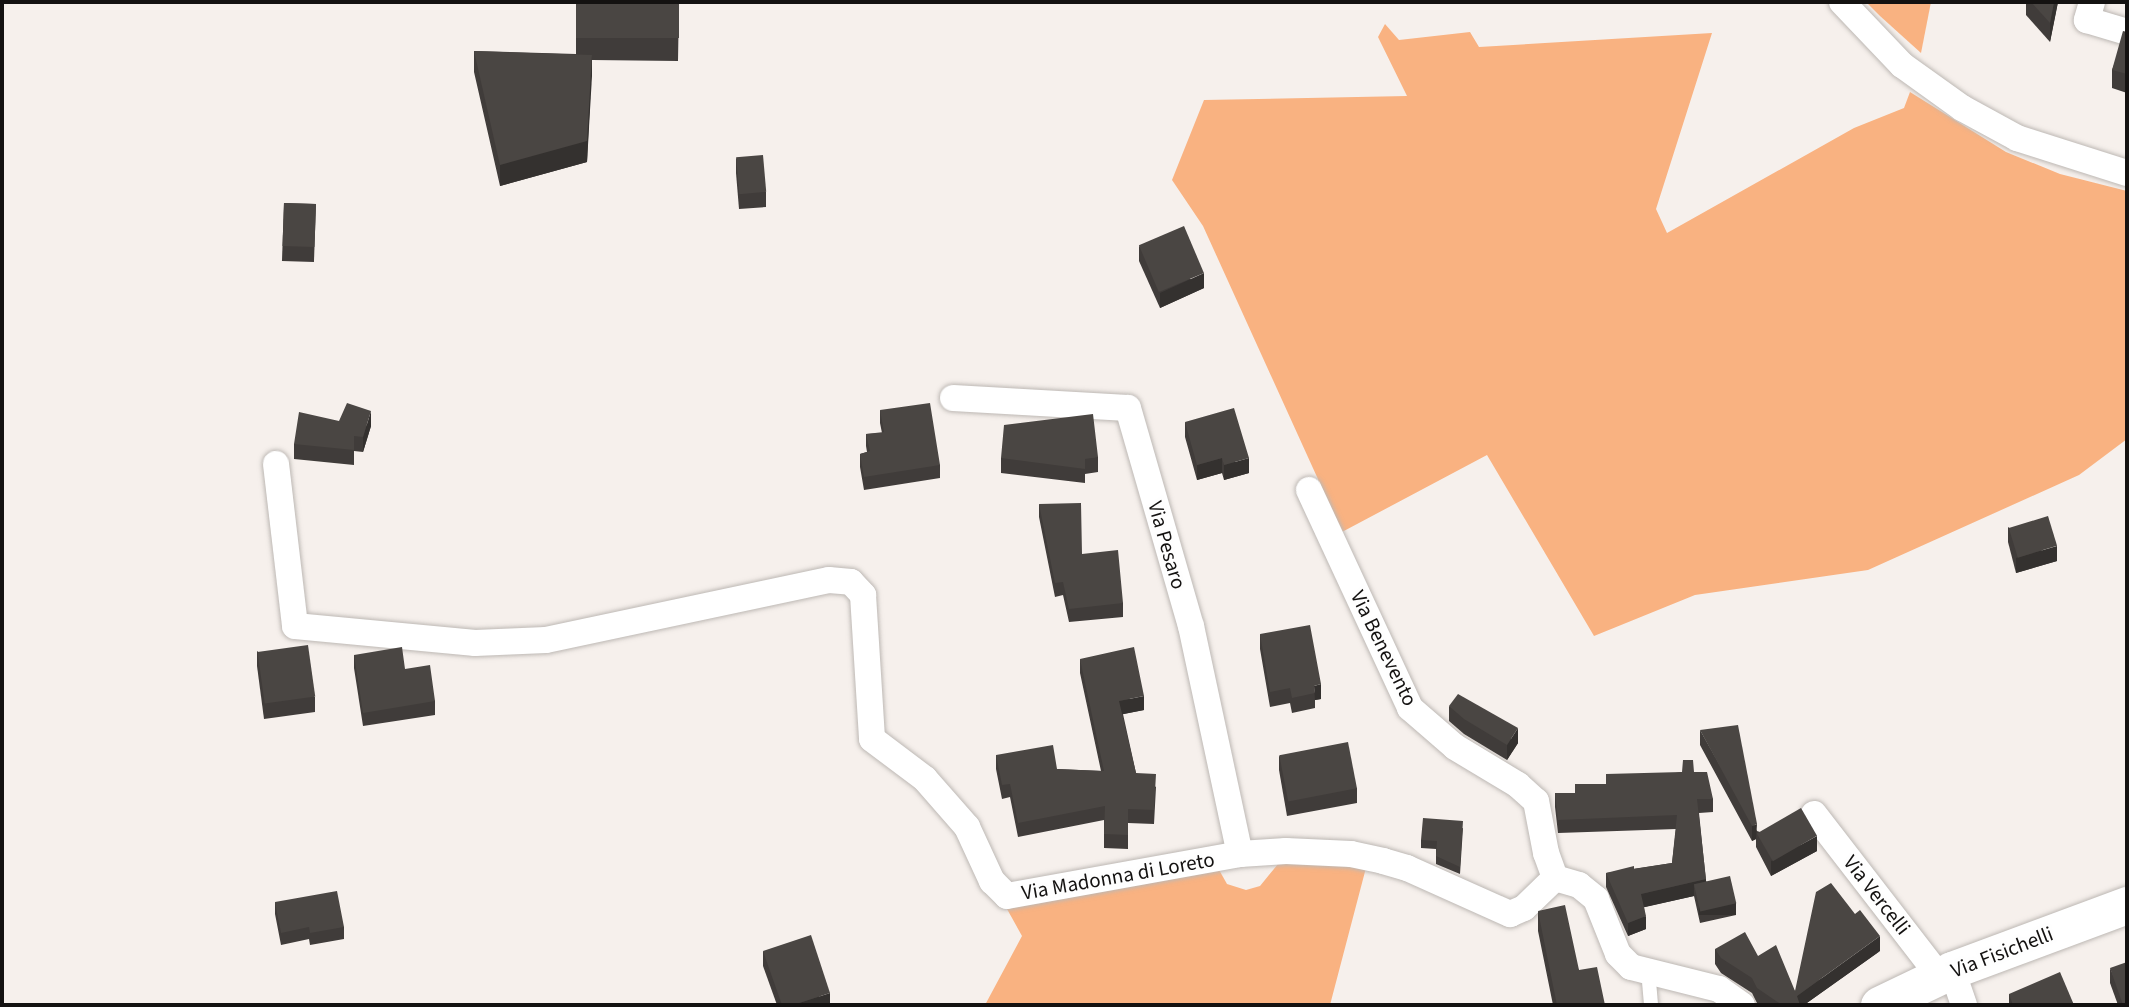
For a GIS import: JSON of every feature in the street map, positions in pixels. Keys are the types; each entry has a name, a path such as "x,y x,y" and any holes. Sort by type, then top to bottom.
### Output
{"main road":[{"name":"Via Fisichelli","path":"1879,1005 1945,973 2127,905"}],"street":[{"path":"1842,2 1902,65 1962,108 2017,138 2127,173"},
{"path":"2092,2 2087,20 2127,32"},
{"name":"Via Pesaro","path":"953,398 1128,408 1191,626 1240,854"},
{"name":"Via Madonna di Loreto","path":"276,464 295,626 452,642 546,639 828,580 851,582 863,595 872,739 925,779 967,827 992,881 1007,896 1240,854 1286,851 1338,854 1383,861 1407,868 1510,914 1524,908 1555,877"},
{"name":"Via Benevento","path":"1309,491 1410,709 1455,747 1518,785 1536,801 1555,877"},
{"name":"Via Vercelli","path":"1814,814 1945,973 1965,1005"},
{"path":"1555,877 1579,885 1596,899 1618,954 1631,967 1719,989 1742,1005"}],"lane":[{"path":"1648,970 1651,1005"}],"shaded area":[{"path":"1866,2 1931,2 1921,53 1880,16"},
{"path":"1385,24 1399,40 1470,32 1479,47 1712,33 1656,209 1667,233 1854,128 1904,108 1910,92 2006,152 2060,174 2127,191 2127,439 2079,475 1868,570 1695,595 1594,636 1487,455 1342,532 1203,226 1172,180 1204,100 1407,96 1378,37"},
{"path":"1278,864 1367,864 1330,1005 985,1005 1022,936 1007,909 1127,883 1218,868 1227,884 1246,890 1260,886"}],"building":[{"path":"576,2 679,2 679,38 576,38"},
{"path":"2031,2 2054,2 2050,23"},
{"path":"2123,31 2127,32 2127,74 2112,70"},
{"path":"474,51 592,55 587,141 500,165"},
{"path":"763,155 766,192 739,194 736,157"},
{"path":"284,203 316,204 314,247 282,246"},
{"path":"1184,226 1204,273 1159,292 1139,245"},
{"path":"347,403 371,411 363,437 354,436 354,450 294,444 299,412 339,421"},
{"path":"930,403 940,465 864,477 860,454 870,451 866,434 884,432 880,410"},
{"path":"1234,408 1249,458 1224,465 1222,458 1197,465 1185,422"},
{"path":"1093,414 1098,457 1085,459 1085,469 1001,458 1004,425"},
{"path":"1081,503 1082,554 1118,550 1123,603 1069,609 1063,582 1055,583 1039,504"},
{"path":"2048,516 2057,546 2018,558 2009,528"},
{"path":"1310,625 1321,684 1314,686 1315,693 1292,698 1290,688 1270,692 1260,634"},
{"path":"308,645 315,696 265,704 257,652"},
{"path":"402,647 405,669 430,665 435,701 363,713 354,655"},
{"path":"1134,647 1144,696 1119,701 1136,773 1156,774 1154,810 1128,809 1128,835 1104,834 1105,806 1018,823 1010,784 1002,785 996,755 1053,745 1057,769 1104,771 1080,659"},
{"path":"1458,694 1518,728 1507,745 1464,719 1449,706"},
{"path":"1738,725 1757,824 1752,826 1700,730"},
{"path":"1348,742 1357,788 1288,801 1279,755"},
{"path":"1683,760 1693,760 1694,772 1707,772 1713,799 1697,799 1706,879 1641,894 1646,916 1628,923 1606,873 1634,866 1634,869 1672,863 1677,815 1558,820 1555,793 1575,793 1575,784 1606,784 1606,774 1682,772"},
{"path":"1801,808 1817,836 1773,861 1757,834"},
{"path":"1423,818 1463,821 1460,867 1436,856 1437,841 1421,840"},
{"path":"1730,876 1736,903 1700,912 1694,884"},
{"path":"1831,883 1855,914 1860,910 1880,936 1797,996 1800,1005 1782,1005 1757,988 1752,978 1721,958 1715,949 1745,932 1758,956 1776,945 1795,991 1816,892"},
{"path":"337,891 344,927 310,933 309,927 281,933 275,902"},
{"path":"1565,905 1579,970 1597,967 1605,1005 1557,1005 1538,911"},
{"path":"811,935 830,993 793,1005 782,1005 763,951"},
{"path":"2127,962 2127,1005 2123,1005 2110,968"},
{"path":"2060,972 2074,1005 2013,1005 2009,994"}]}
